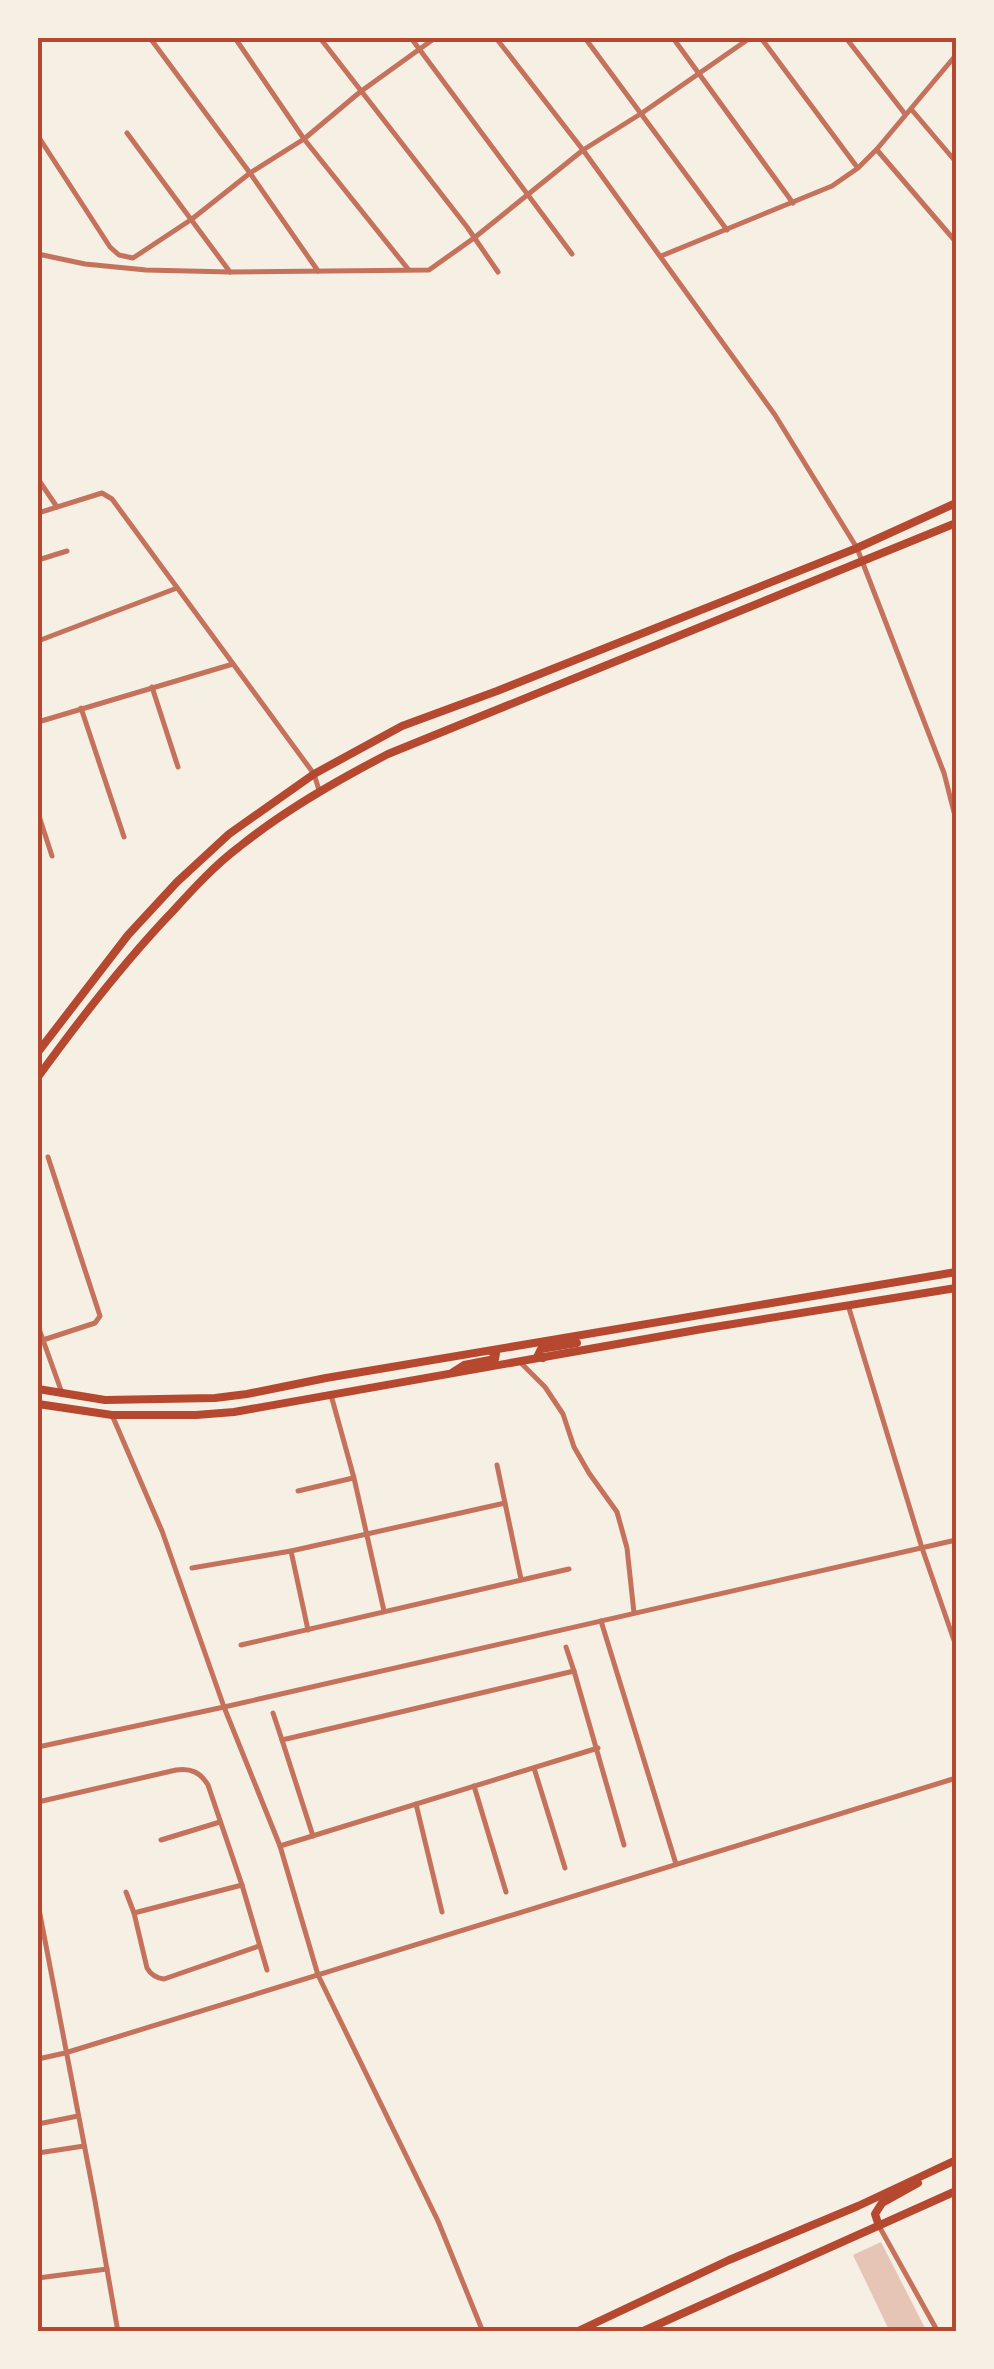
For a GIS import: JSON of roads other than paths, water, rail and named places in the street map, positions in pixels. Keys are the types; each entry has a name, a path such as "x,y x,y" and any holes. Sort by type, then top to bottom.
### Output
{"main road":[{"path":"38,1052 128,935 177,882 229,834 314,774 402,726 857,548 956,503"},
{"path":"38,1077 140,945 190,892 237,848 319,790 388,754 956,524"},
{"path":"38,1388 105,1400 215,1398 956,1272"},
{"path":"38,1404 112,1415 234,1412 956,1288"},
{"path":"543,1358 538,1355 541,1349 584,1342 604,1333"},
{"path":"518,1347 520,1362"},
{"path":"449,1374 464,1365 495,1359 496,1353 491,1352"},
{"path":"879,2226 875,2214 882,2202 954,2161"},
{"path":"576,2332 954,2161"},
{"path":"641,2332 956,2190"}],"street":[{"path":"150,38 318,271"},
{"path":"235,38 304,139 408,269"},
{"path":"320,38 498,272"},
{"path":"411,38 572,254"},
{"path":"38,136 110,247 119,255 133,258 304,139 360,92 435,38"},
{"path":"496,38 774,414 857,548 953,791 956,820"},
{"path":"585,38 727,230"},
{"path":"673,38 794,202"},
{"path":"38,254 85,264 146,270 428,270 474,238 582,150 750,38"},
{"path":"761,38 858,168"},
{"path":"846,38 956,162"},
{"path":"660,256 832,186 877,149 956,55"},
{"path":"949,65 956,74"},
{"path":"127,133 230,272"},
{"path":"877,149 956,242"},
{"path":"38,479 58,506"},
{"path":"38,513 102,493 112,499 314,774 319,790"},
{"path":"38,560 67,551"},
{"path":"38,640 178,588"},
{"path":"38,722 233,664"},
{"path":"152,687 178,767"},
{"path":"81,708 124,837"},
{"path":"38,813 52,856"},
{"path":"42,1340 94,1323 100,1316 48,1157"},
{"path":"848,1306 956,1646"},
{"path":"38,1326 62,1393"},
{"path":"520,1362 545,1386 564,1414 574,1447 617,1512 627,1548 634,1614"},
{"path":"331,1394 384,1611"},
{"path":"112,1415 162,1531 224,1707 280,1846 318,1975 438,2221 483,2332"},
{"path":"497,1464 521,1579"},
{"path":"298,1491 354,1478"},
{"path":"192,1568 291,1551 505,1503"},
{"path":"38,1747 956,1540"},
{"path":"291,1551 308,1630"},
{"path":"241,1645 569,1569"},
{"path":"601,1621 676,1864"},
{"path":"566,1647 624,1845"},
{"path":"282,1740 574,1671"},
{"path":"273,1713 313,1836"},
{"path":"280,1846 598,1748"},
{"path":"534,1768 565,1868"},
{"path":"38,1802 185,1769 195,1771 203,1778 220,1822 267,1970"},
{"path":"38,2058 65,2053 956,1778"},
{"path":"474,1786 506,1892"},
{"path":"416,1804 442,1912"},
{"path":"161,1840 220,1822"},
{"path":"134,1914 242,1885"},
{"path":"126,1892 147,1968 158,1978 260,1946"},
{"path":"38,1904 118,2332"},
{"path":"38,1954 47,1952"},
{"path":"38,2124 78,2116"},
{"path":"38,2153 84,2146"},
{"path":"879,2226 938,2332"},
{"path":"38,2278 107,2269"},
{"path":"38,2320 40,2332"}]}
